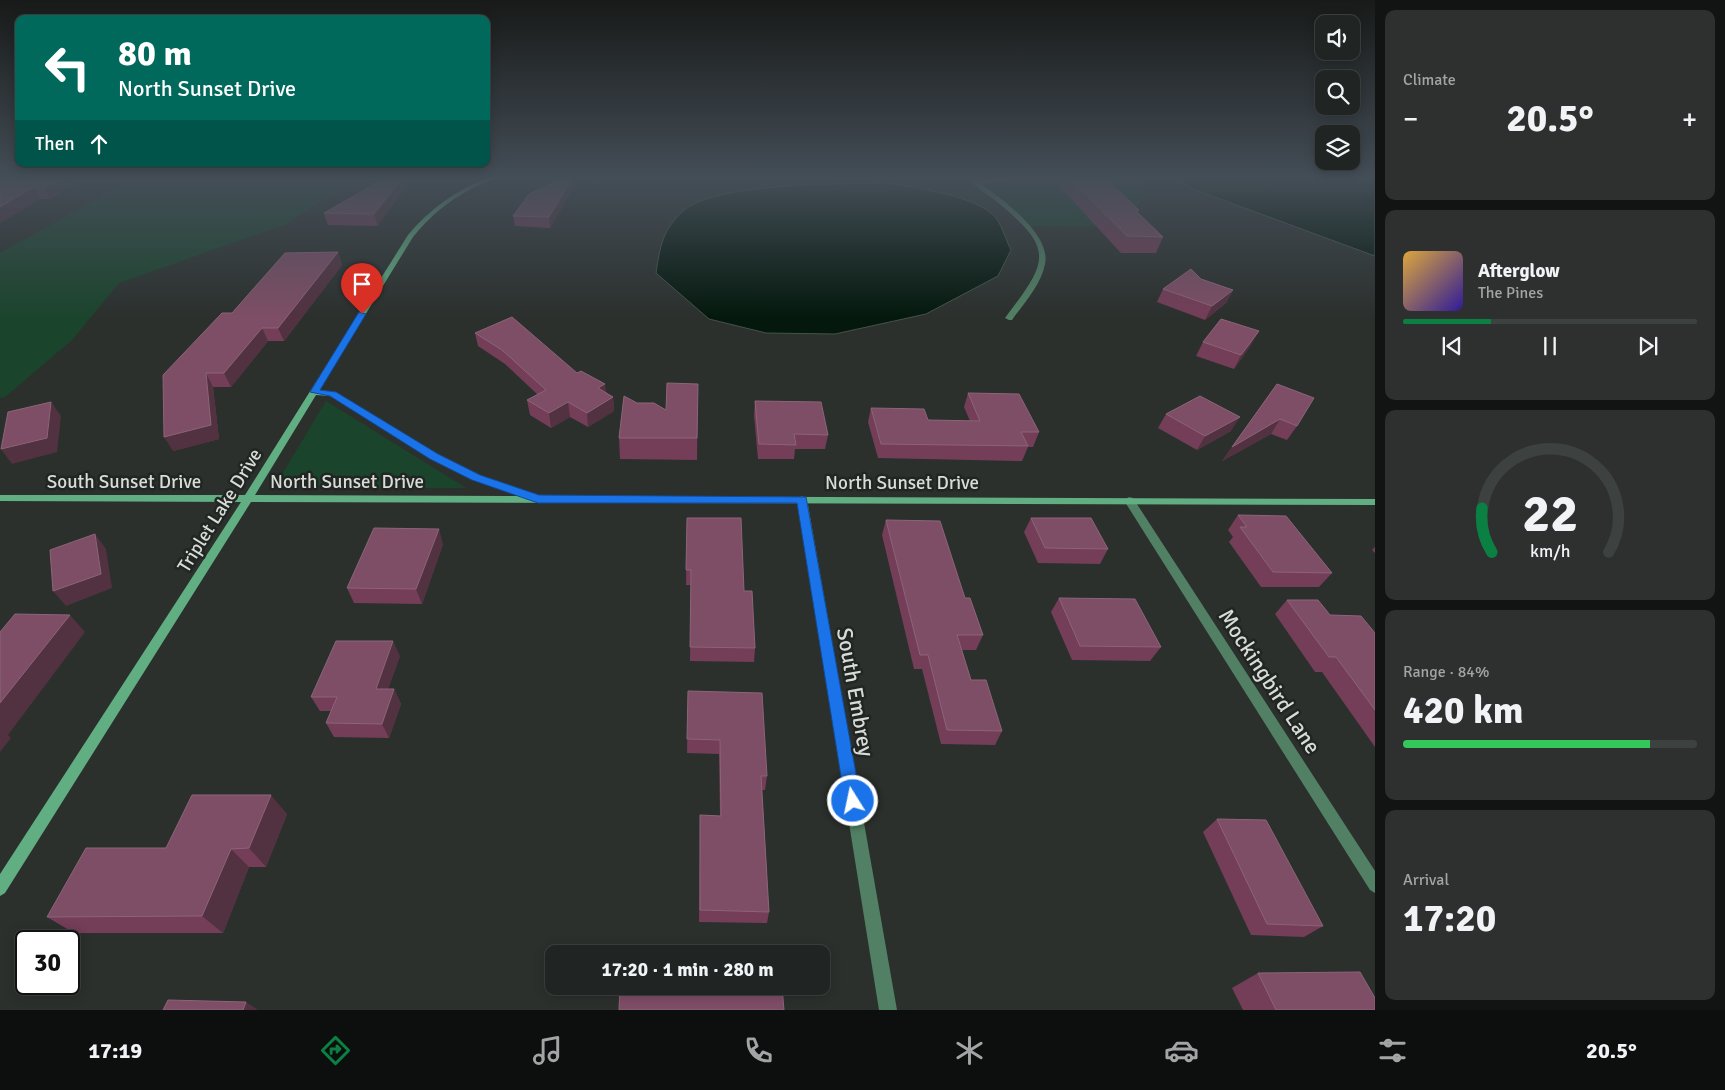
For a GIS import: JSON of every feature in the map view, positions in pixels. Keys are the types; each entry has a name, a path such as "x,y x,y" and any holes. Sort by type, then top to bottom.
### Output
{"street":[{"name":"Triplet Lake Drive","path":"0,888 248,499 410,236 420,224"},
{"path":"1008,318 1037,279 1044,254 1039,242 1023,224"},
{"path":"314,392 332,394 434,456 476,477 538,499"},
{"name":"South Sunset Drive","path":"0,498 248,499"},
{"name":"North Sunset Drive","path":"248,499 1375,502"},
{"name":"South Embrey","path":"802,499 888,1010"},
{"name":"Mockingbird Lane","path":"1129,500 1375,885"}],"green space":[{"path":"52,224 285,224 119,283 72,340 5,397 0,398 0,253"},
{"path":"1023,224 1120,224 1117,227 1025,226"},
{"path":"326,401 466,488 274,488"}],"shaded area":[{"path":"671,224 1000,224 1011,250 998,276 926,314 835,334 766,333 709,319 656,273 663,240"},
{"path":"1288,224 1375,224 1375,256"}],"building":[{"path":"1115,224 1150,224 1163,237 1127,236"},
{"path":"338,252 278,328 262,328 224,373 206,373 211,425 164,437 163,375 222,313 232,313 285,253"},
{"path":"1191,269 1201,279 1233,290 1212,306 1163,289"},
{"path":"512,317 577,373 581,371 605,384 598,388 613,397 587,413 568,402 549,413 527,400 546,390 502,350 475,333"},
{"path":"1221,319 1259,331 1241,355 1203,342"},
{"path":"667,383 698,384 697,438 619,438 624,396 637,403 654,403 666,410"},
{"path":"1277,384 1314,398 1297,426 1280,419 1232,447"},
{"path":"968,393 1019,394 1039,432 1021,432 1028,446 881,444 871,408 924,409 928,420 980,421"},
{"path":"1200,396 1240,417 1205,436 1166,414"},
{"path":"755,401 821,402 828,435 794,434 796,445 759,444"},
{"path":"51,402 47,438 1,449 8,412"},
{"path":"1238,515 1286,516 1332,573 1273,572 1240,527 1247,527"},
{"path":"687,518 741,518 744,591 752,591 755,648 690,647 691,570 686,570"},
{"path":"1031,518 1091,518 1108,549 1045,548"},
{"path":"886,520 940,521 965,598 970,598 983,635 957,635 971,680 986,680 1002,731 947,730 928,655 920,655"},
{"path":"374,528 439,529 416,589 347,588"},
{"path":"95,534 101,574 53,591 50,550"},
{"path":"1059,598 1135,599 1161,647 1080,646"},
{"path":"1287,600 1318,600 1330,615 1361,616 1375,633 1375,710 1336,657 1329,657"},
{"path":"15,614 70,615 0,703 0,632"},
{"path":"336,641 393,641 376,689 394,689 382,724 326,723 337,697 311,697"},
{"path":"688,691 762,693 767,776 761,776 769,912 700,910 700,815 721,816 720,740 687,739"},
{"path":"192,795 271,795 249,848 231,849 202,916 47,917 86,848 166,848"},
{"path":"1217,819 1266,820 1323,926 1267,924"},
{"path":"1360,972 1375,998 1375,1010 1276,1010 1258,973"},
{"path":"620,995 783,995 784,1010 619,1010"},
{"path":"168,1000 246,1002 243,1010 163,1010"}],"route":[{"path":"362,314 314,392 332,394 375,418 434,456 476,477 538,499 802,499 853,801"}]}
